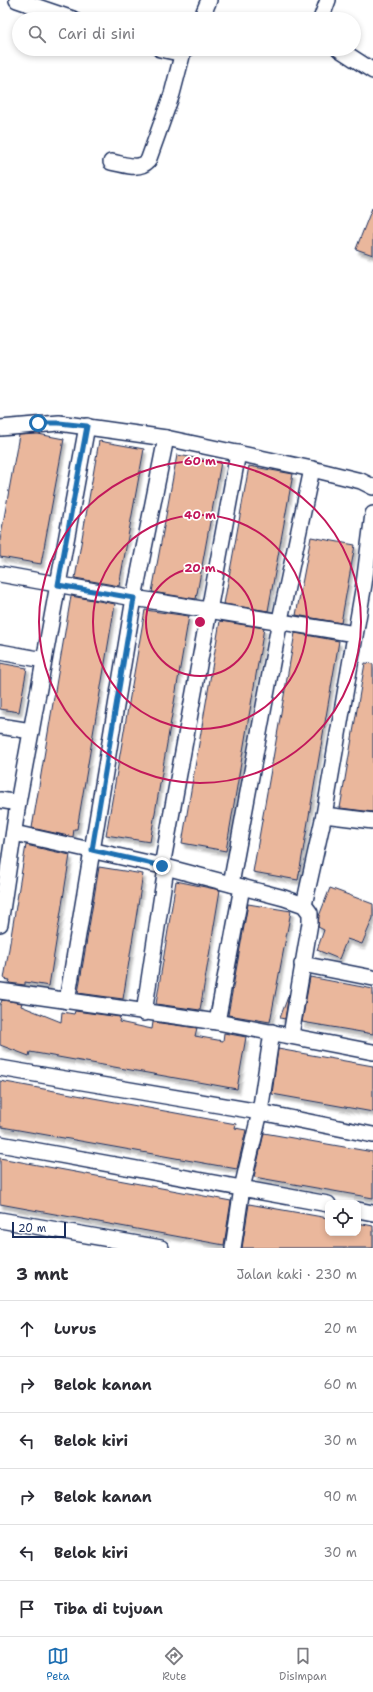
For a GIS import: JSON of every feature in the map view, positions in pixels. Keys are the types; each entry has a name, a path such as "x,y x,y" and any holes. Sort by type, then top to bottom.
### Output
{"street":[{"path":"17,0 52,12"},
{"path":"204,12 209,0"},
{"path":"324,12 328,0"},
{"path":"112,162 136,167 141,166 148,161 172,94 183,56"},
{"path":"350,56 373,71"},
{"path":"0,428 38,423 59,423 166,438 238,452 312,469 361,481 373,487"},
{"path":"0,924 18,803 87,426"},
{"path":"67,1001 134,598 166,438"},
{"path":"144,1013 164,867 238,452"},
{"path":"217,1022 237,886 280,620 312,469"},
{"path":"304,905 324,815 355,634 369,585 373,514"},
{"path":"0,574 134,598 280,620 355,634"},
{"path":"0,652 44,660"},
{"path":"0,726 31,731"},
{"path":"0,800 18,803"},
{"path":"324,815 373,822"},
{"path":"14,833 164,867 304,905 310,913 310,923 290,1035"},
{"path":"302,964 373,978"},
{"path":"0,991 144,1013 217,1022 373,1052"},
{"path":"233,1248 242,1188 260,1112 272,1032"},
{"path":"0,1068 260,1112 373,1134"},
{"path":"0,1144 325,1203"},
{"path":"361,1211 373,1213"},
{"path":"0,1220 161,1248"}],"building":[{"path":"372,208 373,209 373,255 356,249"},
{"path":"38,434 64,439 41,564 0,557 0,540 19,435"},
{"path":"99,441 144,449 119,586 75,578"},
{"path":"177,455 221,462 196,599 152,592"},
{"path":"249,466 293,474 268,611 224,604"},
{"path":"311,537 355,545 341,623 296,615"},
{"path":"71,596 115,604 77,829 74,829 73,837 32,828"},
{"path":"145,610 189,616 150,842 106,835"},
{"path":"220,621 264,628 226,851 182,843"},
{"path":"295,633 339,641 298,880 253,872"},
{"path":"0,663 27,668 19,712 0,709"},
{"path":"365,663 373,664 373,812 340,808"},
{"path":"26,845 70,855 49,986 25,982 25,985 9,983 10,980 4,979"},
{"path":"99,867 143,874 123,999 78,993"},
{"path":"176,881 220,890 200,1010 156,1004"},
{"path":"330,888 373,904 373,918 362,944 347,939 339,959 317,950 324,930 318,927 319,916"},
{"path":"248,904 291,911 270,1022 228,1015"},
{"path":"310,977 373,989 373,1034 302,1022"},
{"path":"289,994 285,1019 280,1018"},
{"path":"2,1000 22,1003 21,1006 61,1022 62,1012 74,1014 75,1011 120,1017 119,1022 152,1029 153,1022 197,1028 195,1036 223,1041 224,1033 246,1037 237,1089 30,1052 29,1056 0,1045 0,1005"},
{"path":"278,1049 373,1066 373,1112 272,1094"},
{"path":"0,1081 236,1124 235,1128 246,1130 237,1169 2,1127 0,1125"},
{"path":"264,1133 373,1152 373,1198 254,1177"},
{"path":"0,1158 231,1201 224,1245 0,1204"},
{"path":"249,1204 325,1217 325,1236 361,1236 361,1224 373,1226 373,1248 242,1248"}],"route":[{"path":"38,423 59,423 87,426 58,585 134,598 92,850 162,866"}]}
